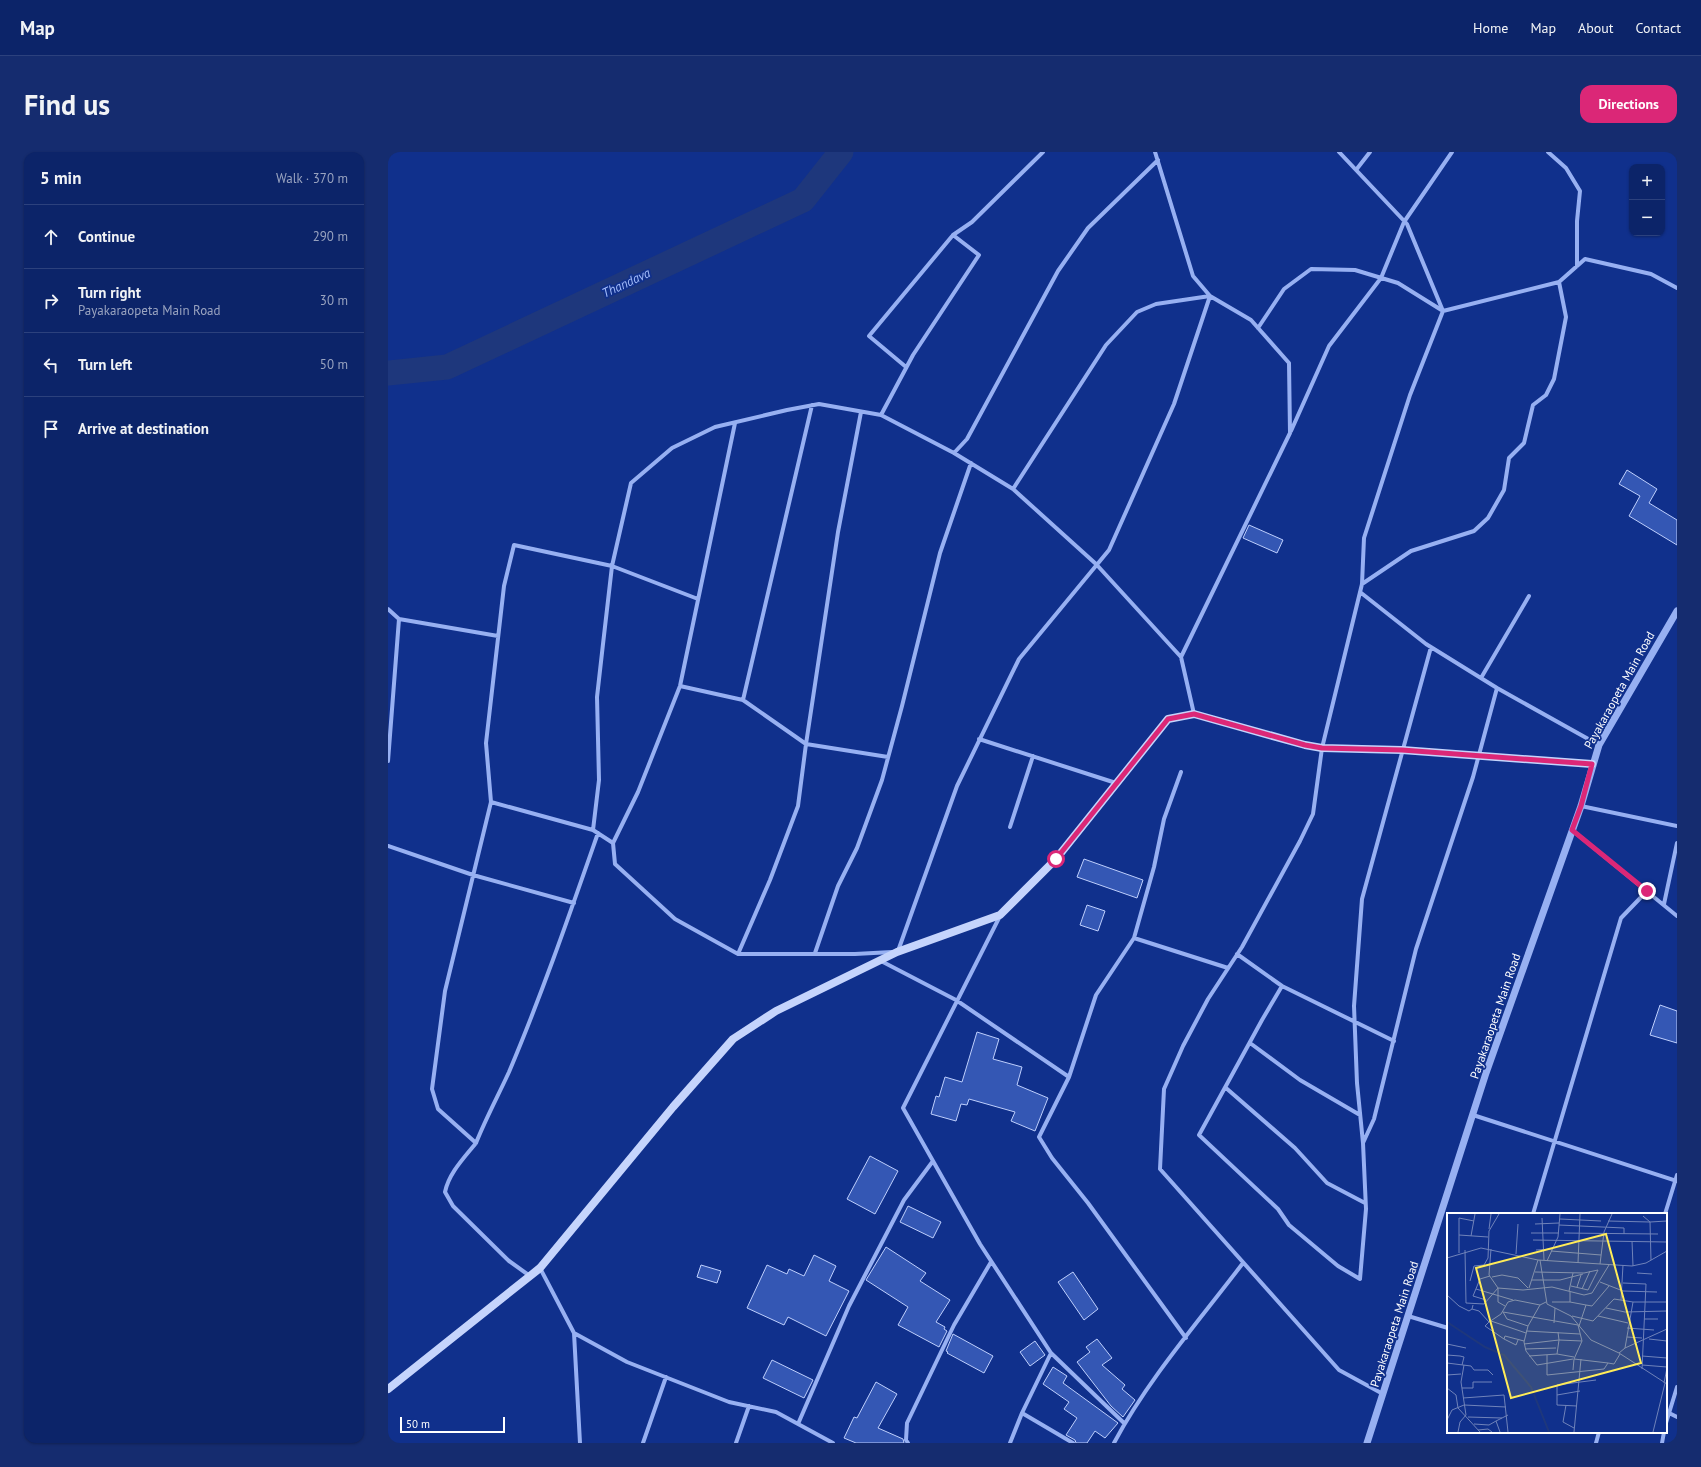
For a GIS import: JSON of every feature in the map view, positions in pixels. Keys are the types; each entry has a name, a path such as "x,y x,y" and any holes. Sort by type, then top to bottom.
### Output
{"main road":[{"path":"388,1389 540,1268 673,1107 734,1039 776,1011 897,952 1000,916 1056,859 1168,719 1194,714 1305,745 1322,748 1402,750 1592,764"}],"street":[{"path":"906,367 869,336 953,235 972,222 1043,152"},
{"path":"1155,152 1193,276 1210,296 1251,320 1289,363 1290,433"},
{"path":"1339,152 1407,224 1443,311 1410,395 1364,538 1362,584 1322,748 1313,814 1300,841 1237,954 1204,1005 1183,1046 1164,1089 1160,1169 1339,1370 1383,1394"},
{"path":"1356,170 1370,152"},
{"path":"1181,657 1290,433 1329,346 1382,278 1404,222 1452,152"},
{"path":"1548,152 1566,168 1580,191 1577,222 1577,266"},
{"path":"954,453 967,439 1058,271 1088,228 1158,160"},
{"path":"881,415 912,355 979,256 953,235"},
{"path":"1258,328 1284,289 1311,269 1355,270 1398,283 1443,311 1559,282 1585,259 1651,274 1677,288"},
{"path":"1362,584 1411,551 1474,530 1488,518 1504,490 1509,458 1524,443 1533,405 1546,395 1554,379 1566,317 1559,282"},
{"path":"1013,489 1106,345 1137,312 1156,304 1210,296"},
{"path":"735,423 680,686 638,792 613,843 615,864 675,919 738,954 855,954 897,952 957,786 1019,659 1109,550 1174,404 1210,296"},
{"path":"593,830 599,780 597,697 612,566 631,483 672,448 716,427 812,405 819,404 881,415 954,453 1013,489 1096,564 1181,657 1194,714"},
{"path":"744,700 812,405"},
{"path":"738,954 770,880 798,806 838,532 861,412"},
{"path":"815,953 838,886 857,848 882,780 940,553 971,463"},
{"path":"476,1144 438,1109 432,1089 445,991 490,802 486,743 504,586 514,546 612,566 698,599"},
{"path":"1360,592 1431,647 1497,688 1598,745"},
{"path":"1480,678 1529,596"},
{"path":"388,609 399,619 498,636"},
{"name":"Payakaraopeta Main Road","path":"1367,1443 1473,1115 1581,806 1598,745 1677,611"},
{"path":"388,761 399,619"},
{"path":"1282,986 1200,1135 1278,1209 1289,1225 1338,1266 1360,1279 1365,1203 1363,1143 1357,1083 1354,1006 1362,899 1431,647"},
{"path":"680,686 744,700 806,744 888,757"},
{"path":"1363,1143 1374,1119 1416,949 1473,777 1497,688"},
{"path":"980,739 1117,783"},
{"path":"1010,827 1033,756"},
{"path":"1181,772 1164,819 1154,867 1134,938 1096,995 1069,1077 1039,1137 1052,1158 1088,1204 1186,1338"},
{"path":"490,802 593,830 613,843"},
{"path":"1581,806 1677,826"},
{"path":"1572,830 1677,916"},
{"path":"530,1276 503,1255 453,1206 446,1192 447,1186 454,1171 476,1144 486,1117 508,1072 574,903 598,833"},
{"path":"1664,904 1677,843"},
{"path":"388,846 473,875 574,903"},
{"path":"1533,1213 1621,918 1647,891"},
{"path":"1000,916 956,1000 903,1108 980,1244 1051,1353 1124,1423"},
{"path":"1134,938 1228,968"},
{"path":"1237,954 1282,986 1394,1041"},
{"path":"880,960 956,1000 1069,1077"},
{"path":"1250,1043 1300,1080 1360,1115"},
{"path":"1226,1088 1295,1148 1327,1183 1365,1203"},
{"path":"1473,1115 1676,1181"},
{"path":"798,1424 849,1306 904,1200 933,1161"},
{"path":"1665,1213 1677,1175"},
{"path":"908,1443 906,1440 907,1423 954,1325 991,1262"},
{"path":"1114,1443 1124,1423 1159,1372 1243,1263"},
{"path":"540,1268 574,1333 580,1443"},
{"path":"1408,1316 1447,1328"},
{"path":"574,1333 627,1362 729,1402 776,1412 833,1443"},
{"path":"1010,1443 1022,1413 1051,1353"},
{"path":"643,1443 666,1377"},
{"path":"1677,1387 1667,1412 1677,1417"},
{"path":"736,1443 749,1406"},
{"path":"1022,1413 1073,1443"},
{"path":"1596,1443 1599,1433"},
{"path":"1662,1443 1664,1433"}],"building":[{"path":"1627,470 1657,489 1649,503 1677,520 1677,545 1629,516 1640,496 1619,484"},
{"path":"1249,525 1283,540 1277,553 1243,538"},
{"path":"1084,859 1143,880 1137,898 1077,877"},
{"path":"1087,905 1105,911 1098,931 1080,925"},
{"path":"1660,1005 1677,1011 1677,1043 1650,1035"},
{"path":"977,1032 999,1039 993,1059 1022,1067 1017,1085 1048,1098 1035,1131 1011,1121 1015,1112 969,1099 967,1105 961,1104 956,1121 931,1114 936,1096 939,1097 945,1077 962,1082"},
{"path":"870,1156 898,1171 875,1214 847,1199"},
{"path":"908,1206 941,1222 933,1238 900,1222"},
{"path":"886,1247 926,1273 920,1281 950,1300 936,1322 945,1327 944,1329 947,1331 939,1347 898,1325 908,1307 866,1280"},
{"path":"814,1255 836,1266 829,1281 849,1291 826,1336 788,1317 784,1325 747,1308 767,1265 787,1274 789,1269 804,1276"},
{"path":"701,1265 721,1271 717,1283 697,1277"},
{"path":"1073,1272 1098,1309 1084,1320 1058,1282"},
{"path":"953,1334 993,1356 984,1373 947,1353 948,1352 946,1351"},
{"path":"1097,1339 1112,1358 1102,1365 1125,1385 1122,1389 1135,1400 1123,1417 1111,1406 1077,1362 1090,1352 1086,1347"},
{"path":"1035,1341 1045,1355 1030,1366 1020,1352"},
{"path":"772,1360 813,1380 804,1398 763,1378"},
{"path":"1053,1367 1067,1376 1063,1383 1118,1423 1105,1438 1095,1431 1087,1443 1076,1443 1075,1440 1066,1435 1077,1418 1064,1409 1069,1402 1043,1384"},
{"path":"876,1382 897,1394 878,1428 903,1439 904,1443 856,1443 844,1438 854,1417 857,1418"}],"waterway":[{"name":"Thandava","path":"388,373 447,367 803,200 841,152"}],"route":[{"path":"1056,859 1168,719 1194,714 1305,745 1322,748 1402,750 1592,764 1581,806 1572,830 1647,891"}]}
